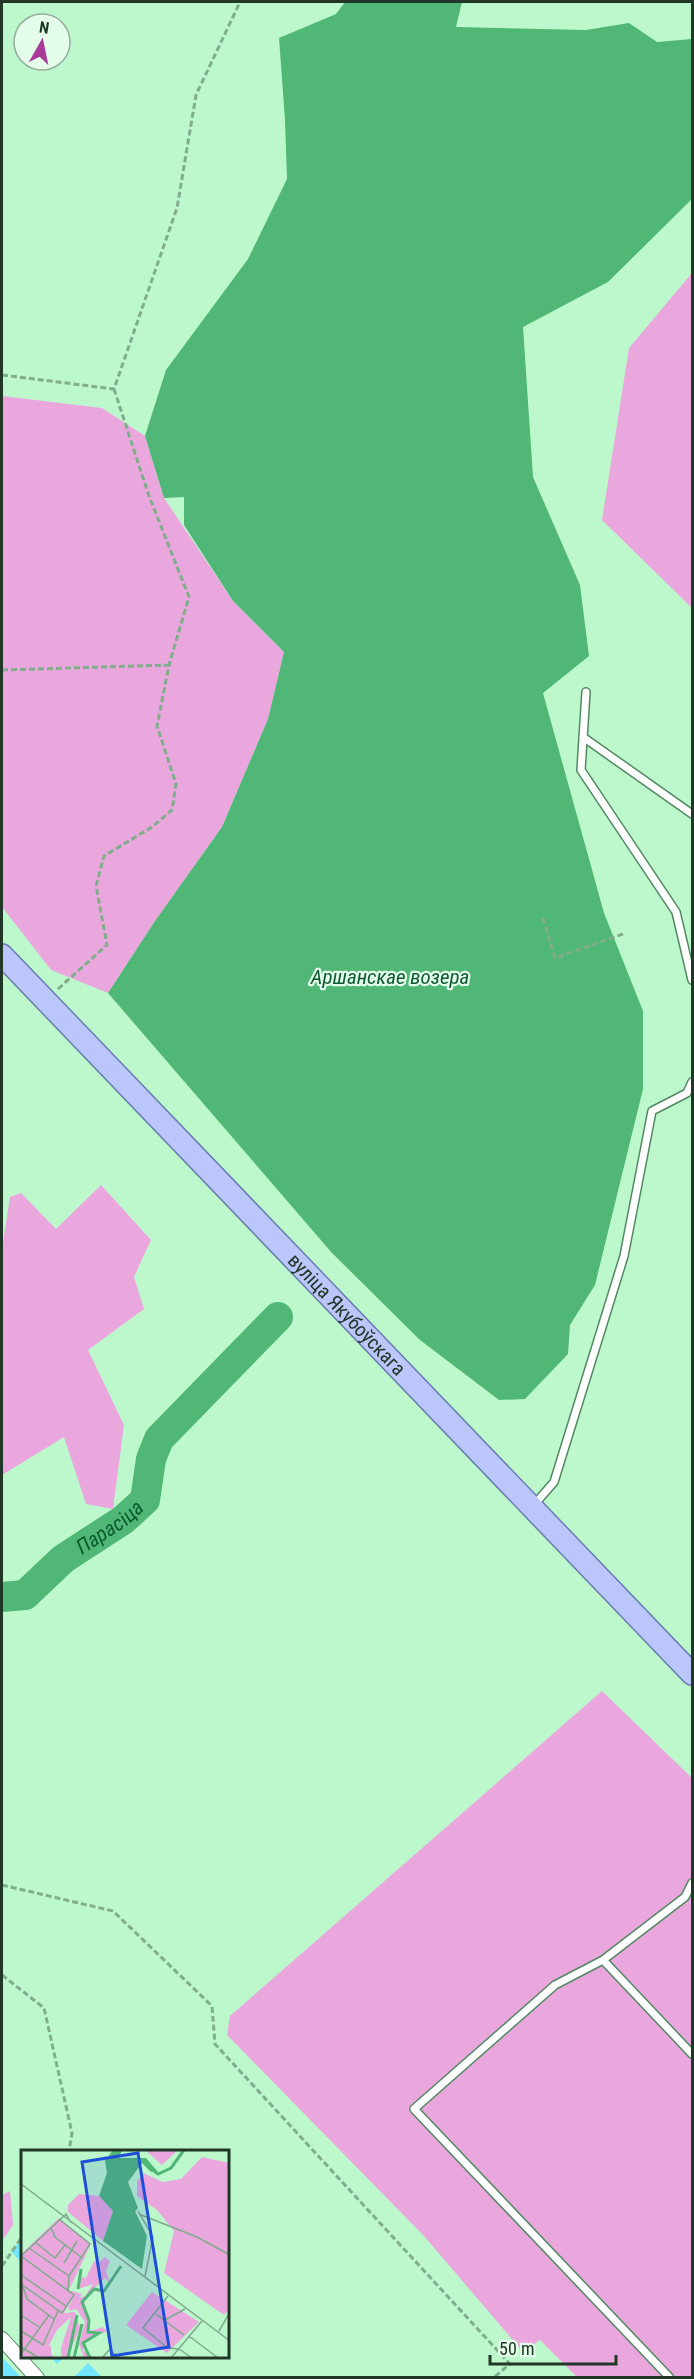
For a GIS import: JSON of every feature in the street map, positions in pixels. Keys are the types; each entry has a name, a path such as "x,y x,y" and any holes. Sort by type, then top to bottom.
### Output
{"main road":[{"name":"вуліца Якубоўскага","path":"2,955 693,1674"}],"street":[{"path":"2,2339 37,2378"}],"lane":[{"path":"586,692 581,770 676,912 693,980"},
{"path":"583,737 693,814"},
{"path":"532,1507 554,1482 624,1256 652,1111 687,1093 693,1082"},
{"path":"670,2378 414,2109 555,1985 603,1960 684,1897 693,1883"},
{"path":"603,1960 693,2054"}],"path":[{"path":"45,1000 107,945 96,886 104,856 152,826 172,810 176,784 157,726 169,665 189,597 149,496 114,389 177,208 196,95 240,2"},
{"path":"2,375 114,389"},
{"path":"2,670 169,665"},
{"path":"543,918 555,958 623,934"},
{"path":"2,1885 113,1911 212,2006 215,2044 510,2364 493,2378"},
{"path":"2,1975 44,2008 72,2133 69,2150"},
{"path":"2,2266 21,2238"}],"shaded area":[{"path":"692,273 692,608 602,520 629,348"},
{"path":"2,396 102,408 145,436 164,498 233,601 284,652 268,719 222,827 155,921 108,993 51,970 2,907"},
{"path":"101,1185 151,1240 134,1277 144,1309 88,1350 124,1425 113,1509 86,1504 64,1437 2,1475 2,1249 10,1197 21,1193 56,1229"},
{"path":"602,1691 692,1778 692,2377 577,2377 540,2340 523,2352 424,2236 227,2035 230,2016"},
{"path":"10,2191 13,2225 2,2241 2,2195"}],"water":[{"name":"Аршанскае возера","path":"345,2 462,2 456,27 586,30 629,23 657,42 692,39 692,199 608,282 523,327 533,477 580,585 589,656 543,693 604,913 643,1011 643,1089 595,1285 570,1325 568,1354 525,1399 499,1400 420,1340 332,1253 108,993 155,921 222,827 268,719 284,652 233,601 184,525 184,497 164,498 145,436 166,370 248,259 287,179 279,38 336,14"}],"building":[{"path":"21,2240 21,2262 11,2251"},
{"path":"2,2357 19,2375 17,2378 2,2378"},
{"path":"52,2358 63,2358 57,2364"},
{"path":"88,2363 103,2378 73,2378"}],"waterway":[{"name":"Парасіца","path":"2,1597 25,1595 63,1559 123,1520 145,1500 151,1459 159,1439 278,1317"}]}
